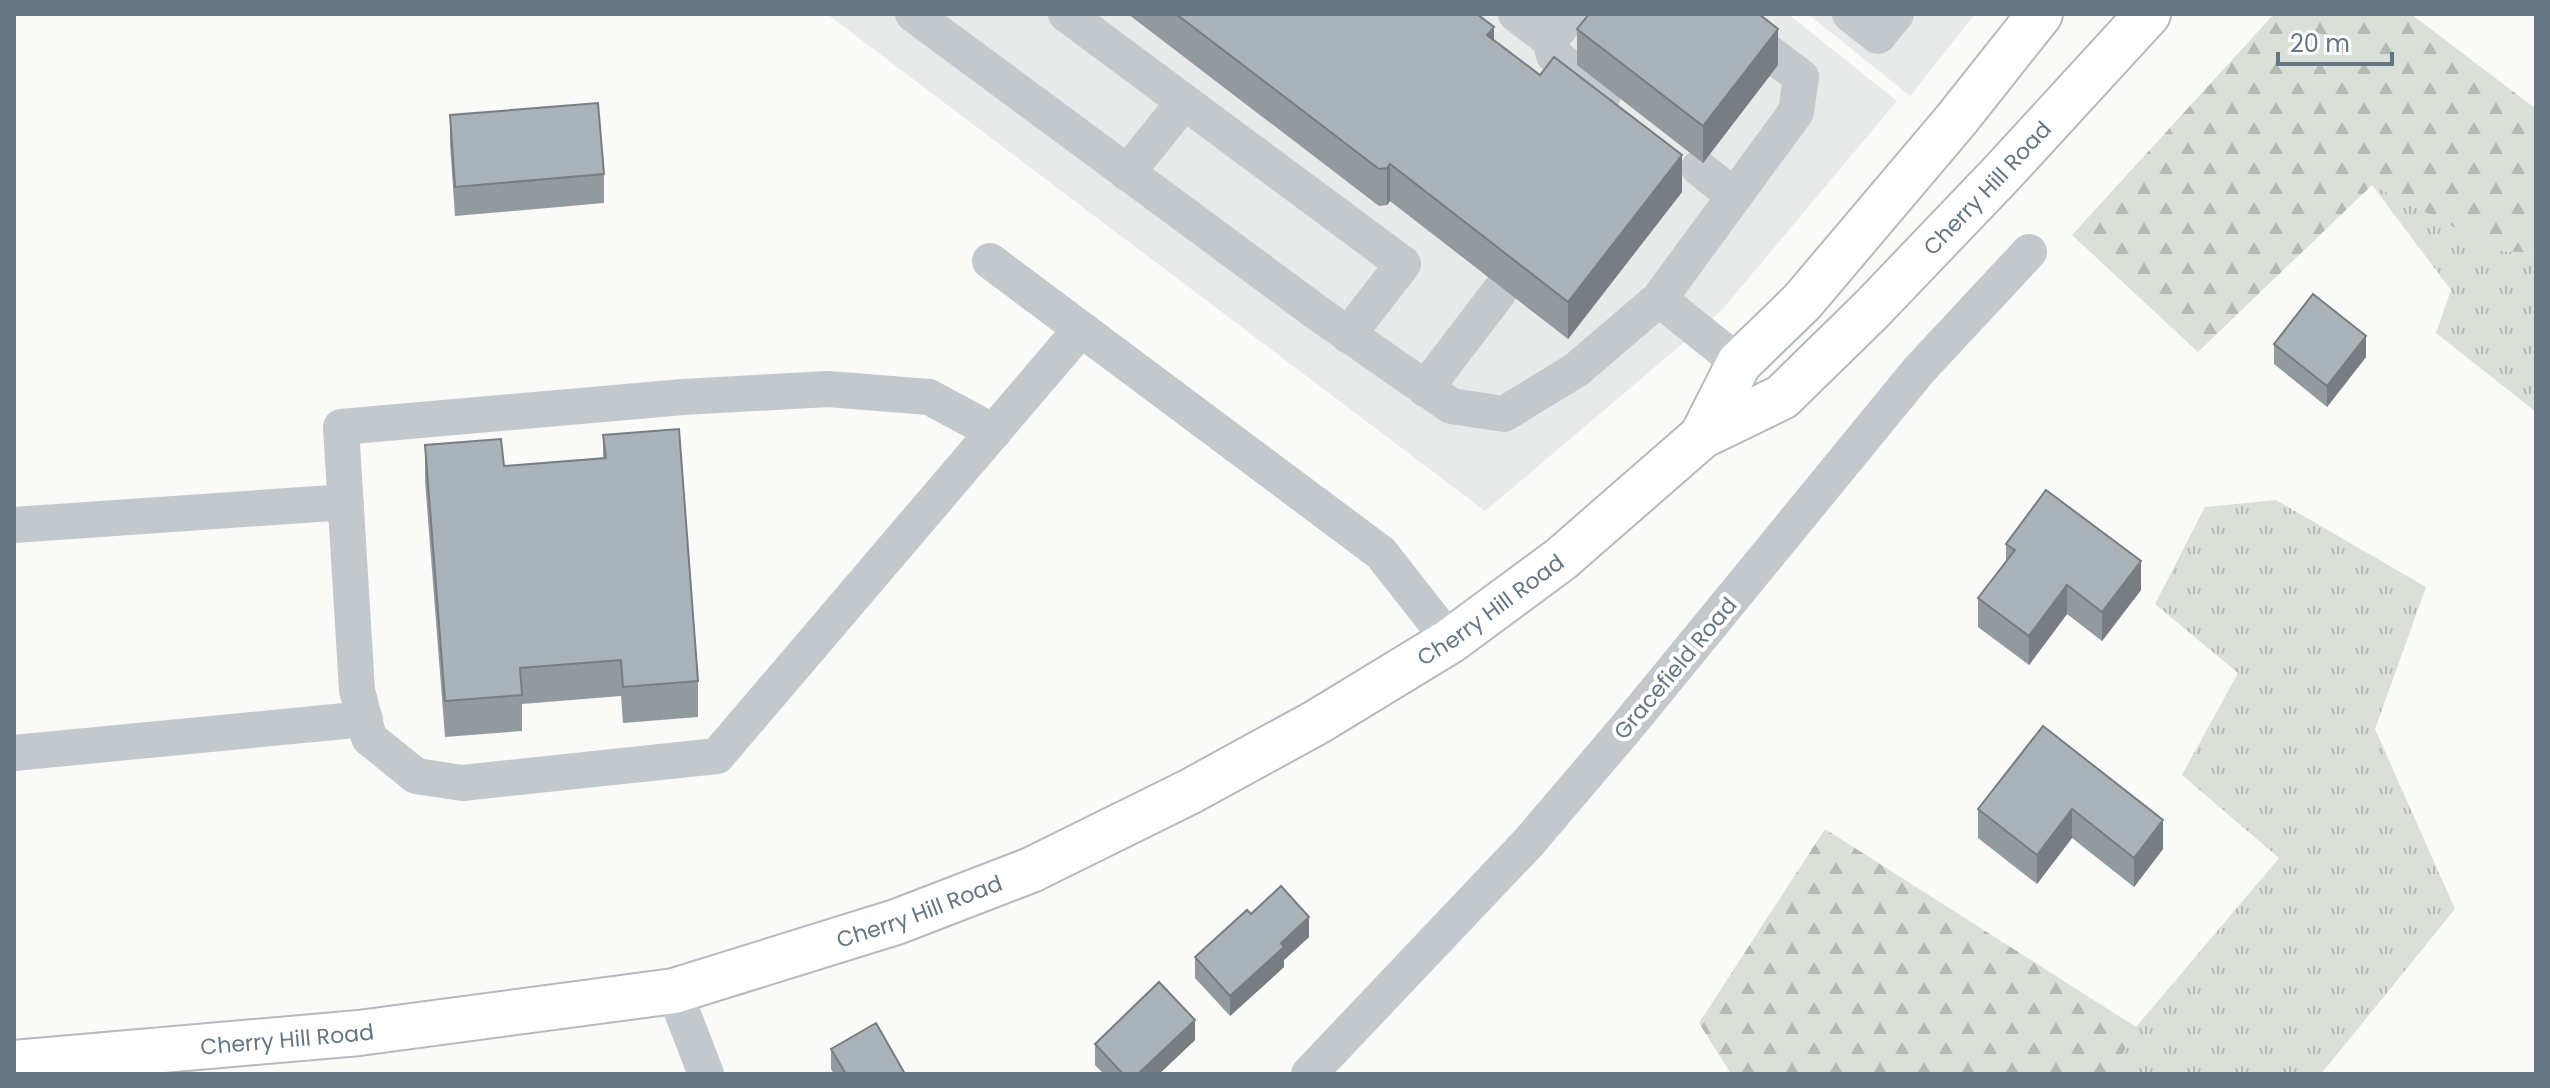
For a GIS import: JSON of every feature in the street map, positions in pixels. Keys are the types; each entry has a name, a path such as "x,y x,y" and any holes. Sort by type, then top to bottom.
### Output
{"main road":[{"name":"Cherry Hill Road","path":"1702,436 1739,363 1802,302 1956,120 2040,14"},
{"name":"Cherry Hill Road","path":"14,1063 359,1033 674,991 896,922 1031,870 1189,792 1317,722 1450,641 1561,559 1702,436 1782,397 1872,309 2003,172 2148,14"}],"street":[{"path":"913,14 952,26 1127,173 1425,389 1451,406 1504,414 1576,370 1659,299 1796,112 1801,77 1718,14"},
{"path":"1066,14 1403,264 1348,335"},
{"path":"1516,14 1561,27 1554,55 1603,95"},
{"path":"1850,14 1878,36 1896,14"},
{"path":"1127,173 1184,102"},
{"path":"1699,168 1734,196"},
{"name":"Gracefield Road","path":"1309,1074 1529,842 1919,370 2029,252"},
{"path":"990,261 1381,553 1450,641"},
{"path":"1425,389 1499,292"},
{"path":"1659,299 1739,363"},
{"path":"994,432 929,397 828,389 683,397 341,427 357,690 369,738 416,776 462,783 717,756 994,432 1081,329"},
{"path":"14,525 346,502"},
{"path":"14,753 365,719"},
{"path":"674,991 706,1074"}],"shaded area":[{"path":"827,14 1788,14 1897,101 1721,311 1485,511"},
{"path":"1808,14 1975,14 1910,96"}],"green space":[{"path":"2274,14 2411,14 2536,109 2536,253 2500,251 2372,185 2198,352 2072,235"},
{"path":"2372,185 2500,251 2536,253 2536,412 2436,333 2451,290"},
{"path":"2276,500 2426,587 2375,729 2455,909 2321,1074 2113,1074 2136,1027 2279,858 2182,775 2238,673 2155,604 2205,507"},
{"path":"1825,829 2136,1027 2113,1074 1731,1074 1699,1023"}],"building":[{"path":"1176,14 1477,14 1494,27 1487,35 1540,75 1554,57 1682,155 1568,302 1390,164 1387,168 1379,169"},
{"path":"1589,14 1759,14 1778,29 1703,126 1577,29"},
{"path":"598,103 604,174 455,187 450,115"},
{"path":"2313,294 2366,336 2327,386 2274,344"},
{"path":"679,429 698,681 623,687 621,660 520,668 522,695 445,701 425,445 501,439 504,466 606,458 603,435"},
{"path":"2046,490 2141,561 2102,612 2067,585 2029,636 1978,598 2015,550 2006,544"},
{"path":"2043,726 2163,820 2134,858 2072,809 2037,855 1978,809"},
{"path":"1281,886 1309,917 1281,943 1284,947 1230,996 1195,957 1247,910 1251,914"},
{"path":"1159,982 1195,1020 1138,1074 1123,1074 1095,1044"},
{"path":"876,1023 905,1074 846,1074 831,1049"}]}
